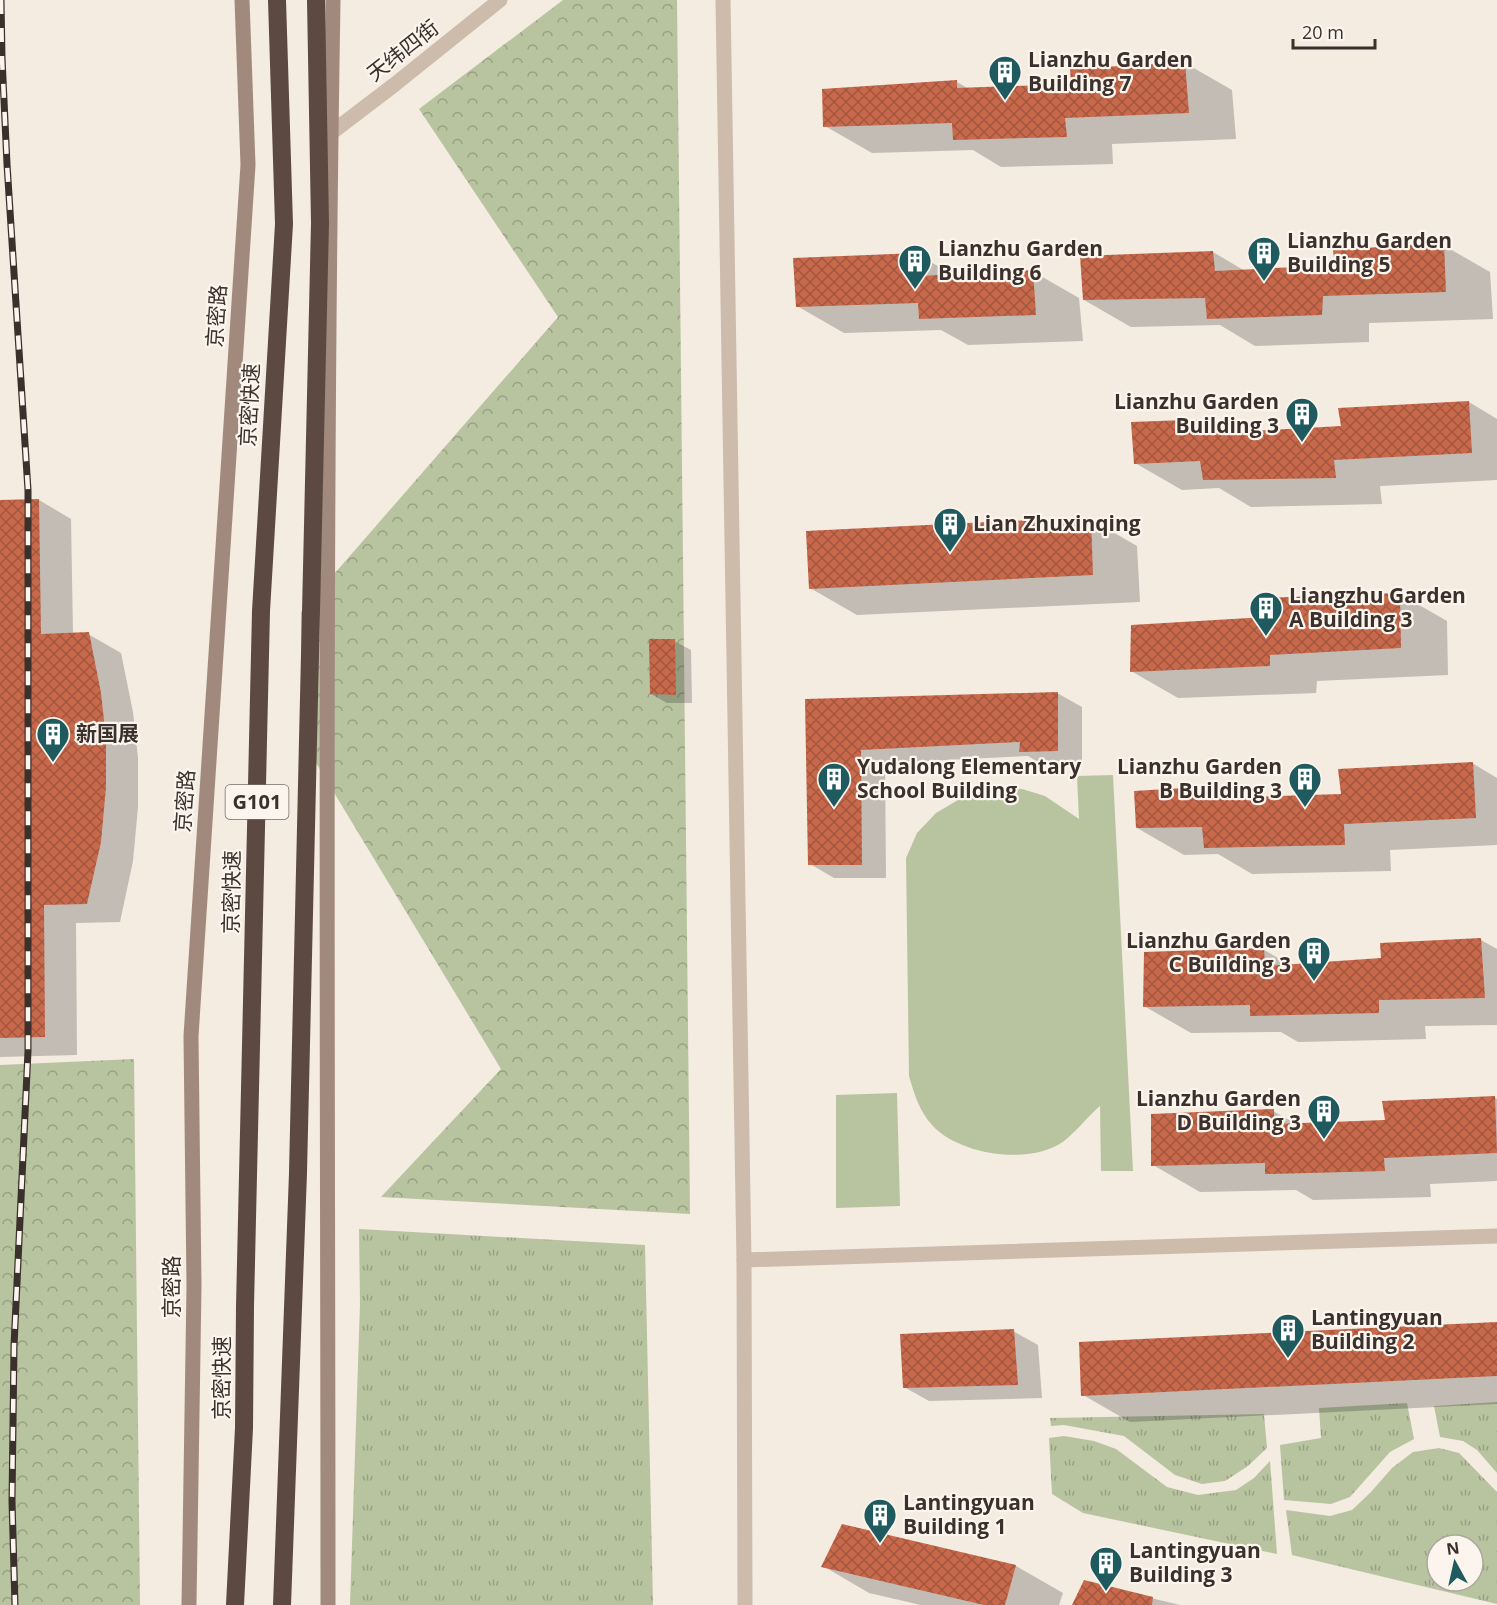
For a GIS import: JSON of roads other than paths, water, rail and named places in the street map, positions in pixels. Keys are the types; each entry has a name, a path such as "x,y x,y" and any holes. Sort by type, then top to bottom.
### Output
{"highway":[{"name":"京密快速","path":"235,1605 244,1428 261,611 284,224 277,0"},
{"name":"G101","path":"282,1605 298,1173 320,259 316,0"}],"main road":[{"name":"京密路","path":"189,1605 194,1286 191,1036 248,165 242,0"},
{"path":"328,1605 328,643 333,0"}],"street":[{"name":"天纬四街","path":"331,133 501,0"},
{"path":"723,0 744,1260 745,1605"},
{"path":"744,1260 1497,1236"}],"railway":[{"path":"1,0 7,164 28,490 28,1051 14,1346 12,1501 15,1605"}],"place":[{"name":"Lianzhu Garden Building 7","path":"1005,101"},
{"name":"Lianzhu Garden Building 5","path":"1264,282"},
{"name":"Lianzhu Garden Building 6","path":"915,290"},
{"name":"Lianzhu Garden Building 3","path":"1302,443"},
{"name":"Lian Zhuxinqing","path":"950,553"},
{"name":"Liangzhu Garden A Building 3","path":"1266,637"},
{"name":"新国展","path":"53,763"},
{"name":"Yudalong Elementary School Building","path":"834,808"},
{"name":"Lianzhu Garden B Building 3","path":"1305,808"},
{"name":"Lianzhu Garden C Building 3","path":"1314,982"},
{"name":"Lianzhu Garden D Building 3","path":"1324,1140"},
{"name":"Lantingyuan Building 2","path":"1288,1359"},
{"name":"Lantingyuan Building 1","path":"880,1544"},
{"name":"Lantingyuan Building 3","path":"1106,1592"}]}
